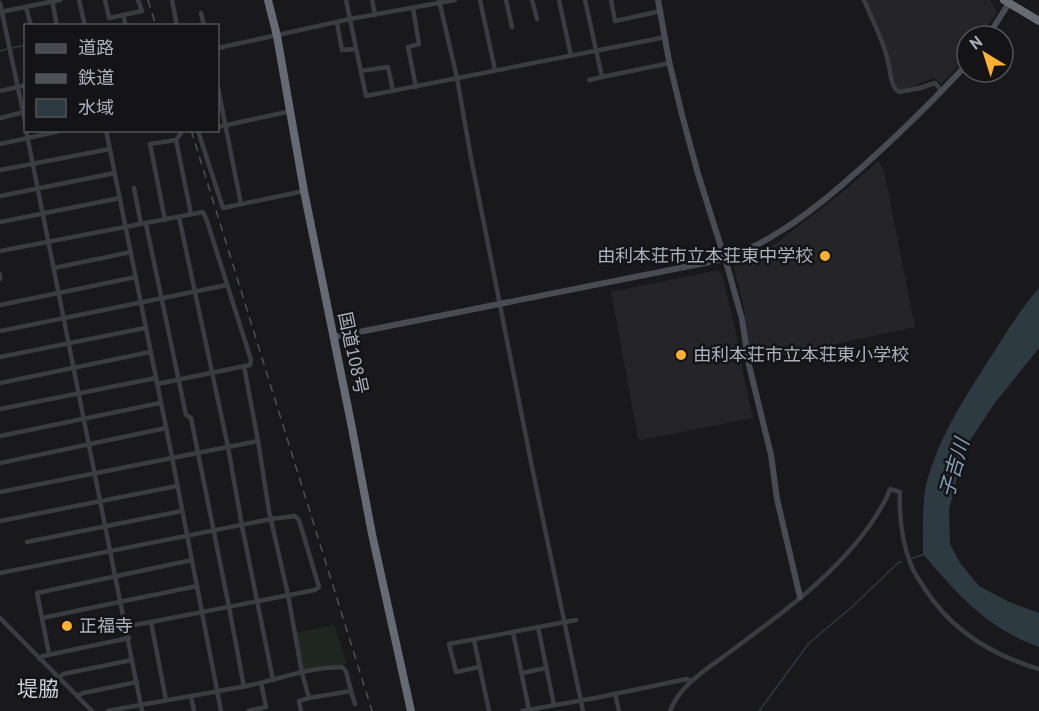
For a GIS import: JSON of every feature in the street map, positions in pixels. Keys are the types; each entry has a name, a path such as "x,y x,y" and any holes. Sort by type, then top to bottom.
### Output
{"highway":[{"name":"国道108号","path":"268,0 277,36 304,192 372,534 411,711"},
{"path":"1007,2 1039,21"}],"street":[{"path":"1,11 60,0"},
{"path":"79,0 85,24"},
{"path":"105,0 109,18 142,11 138,0"},
{"path":"172,0 177,24"},
{"path":"346,0 366,96 666,37"},
{"path":"372,0 375,15"},
{"path":"219,48 440,1 455,0"},
{"path":"480,0 495,70"},
{"path":"506,0 512,27"},
{"path":"532,0 537,20"},
{"path":"559,0 571,56"},
{"path":"585,0 602,77"},
{"path":"611,0 615,21 661,11"},
{"path":"658,0 670,63 698,174 742,319 749,365 771,455 777,499 800,597"},
{"path":"864,0 888,58 893,85 897,91 920,88 934,83 942,91"},
{"path":"52,1 57,24"},
{"path":"440,1 583,711"},
{"path":"995,24 1007,2"},
{"path":"0,3 24,112 0,117"},
{"path":"26,6 30,24"},
{"path":"413,8 419,44 408,47 416,87"},
{"path":"201,13 204,24"},
{"path":"123,15 125,24"},
{"path":"336,23 342,50 356,49"},
{"path":"589,80 670,63"},
{"path":"361,71 388,67 393,91"},
{"path":"333,337 725,259 758,245 833,193 955,77"},
{"path":"0,91 24,86"},
{"path":"219,93 241,204"},
{"path":"219,127 291,111"},
{"path":"27,132 142,711"},
{"path":"0,144 55,132"},
{"path":"106,132 221,711"},
{"path":"165,220 150,144 176,140 180,132"},
{"path":"198,132 223,208 304,192"},
{"path":"176,140 190,214"},
{"path":"0,170 110,148"},
{"path":"0,196 115,173"},
{"path":"134,188 162,299 186,415 191,418 244,687"},
{"path":"0,222 120,198"},
{"path":"0,251 203,212 251,360 250,365 157,384"},
{"path":"179,217 228,447 273,680"},
{"path":"54,268 131,252"},
{"path":"0,274 0,279"},
{"path":"0,305 136,277"},
{"path":"0,331 227,285"},
{"path":"0,357 145,328"},
{"path":"0,383 150,352"},
{"path":"244,366 269,511 309,698"},
{"path":"0,409 156,378"},
{"path":"0,436 160,403"},
{"path":"0,463 166,428"},
{"path":"0,492 258,441"},
{"path":"0,521 177,486"},
{"path":"670,711 677,696 691,681 764,627 835,566 861,538 890,489 900,492 899,514 911,566 938,608 955,625 989,650 1039,669"},
{"path":"27,542 182,511"},
{"path":"0,573 271,519 295,516 299,520 319,587 315,590 100,630"},
{"path":"49,654 37,593 192,560"},
{"path":"42,618 197,586"},
{"path":"0,618 92,711"},
{"path":"479,667 456,672 449,644 576,620"},
{"path":"151,622 166,700"},
{"path":"538,627 554,705"},
{"path":"513,632 529,710"},
{"path":"39,658 129,638"},
{"path":"474,640 489,711"},
{"path":"59,678 63,674 132,660"},
{"path":"108,711 244,687 334,667 342,667 346,671 355,704"},
{"path":"522,673 546,668"},
{"path":"522,711 687,679 691,681"},
{"path":"676,681 682,691"},
{"path":"77,696 137,682"},
{"path":"248,711 266,707 261,683"},
{"path":"301,711 299,701 351,691"},
{"path":"615,694 619,711"},
{"path":"191,696 194,711"}],"shaded area":[{"path":"866,0 990,0 997,12 989,24 955,24 955,69 941,84 934,78 898,90"},
{"name":"由利本荘市立本荘東中学校","path":"878,161 884,171 915,327 753,362 744,308 734,268 737,262 778,242 850,186"},
{"name":"由利本荘市立本荘東小学校","path":"718,270 722,275 735,328 753,418 641,440 638,438 611,292"},
{"path":"334,625 347,664 303,672 295,633"}],"water":[{"name":"子吉川","path":"1039,288 1039,348 994,404 967,445 949,510 950,544 960,563 979,586 1007,601 1039,613 1039,647 989,620 948,583 923,554 923,528 926,485 945,433 1009,329"}],"waterway":[{"path":"12,48 24,45"},
{"path":"0,51 7,49"},
{"path":"910,559 925,554"},
{"path":"759,711 809,643 852,607 899,562 902,562"}],"railway":[{"path":"148,0 155,24"},
{"path":"192,132 372,711"}],"place":[{"name":"由利本荘市立本荘東中学校","path":"825,256"},
{"name":"由利本荘市立本荘東小学校","path":"681,355"},
{"name":"正福寺","path":"67,626"}],"district":[{"name":"堤脇","path":"38,689"}]}
